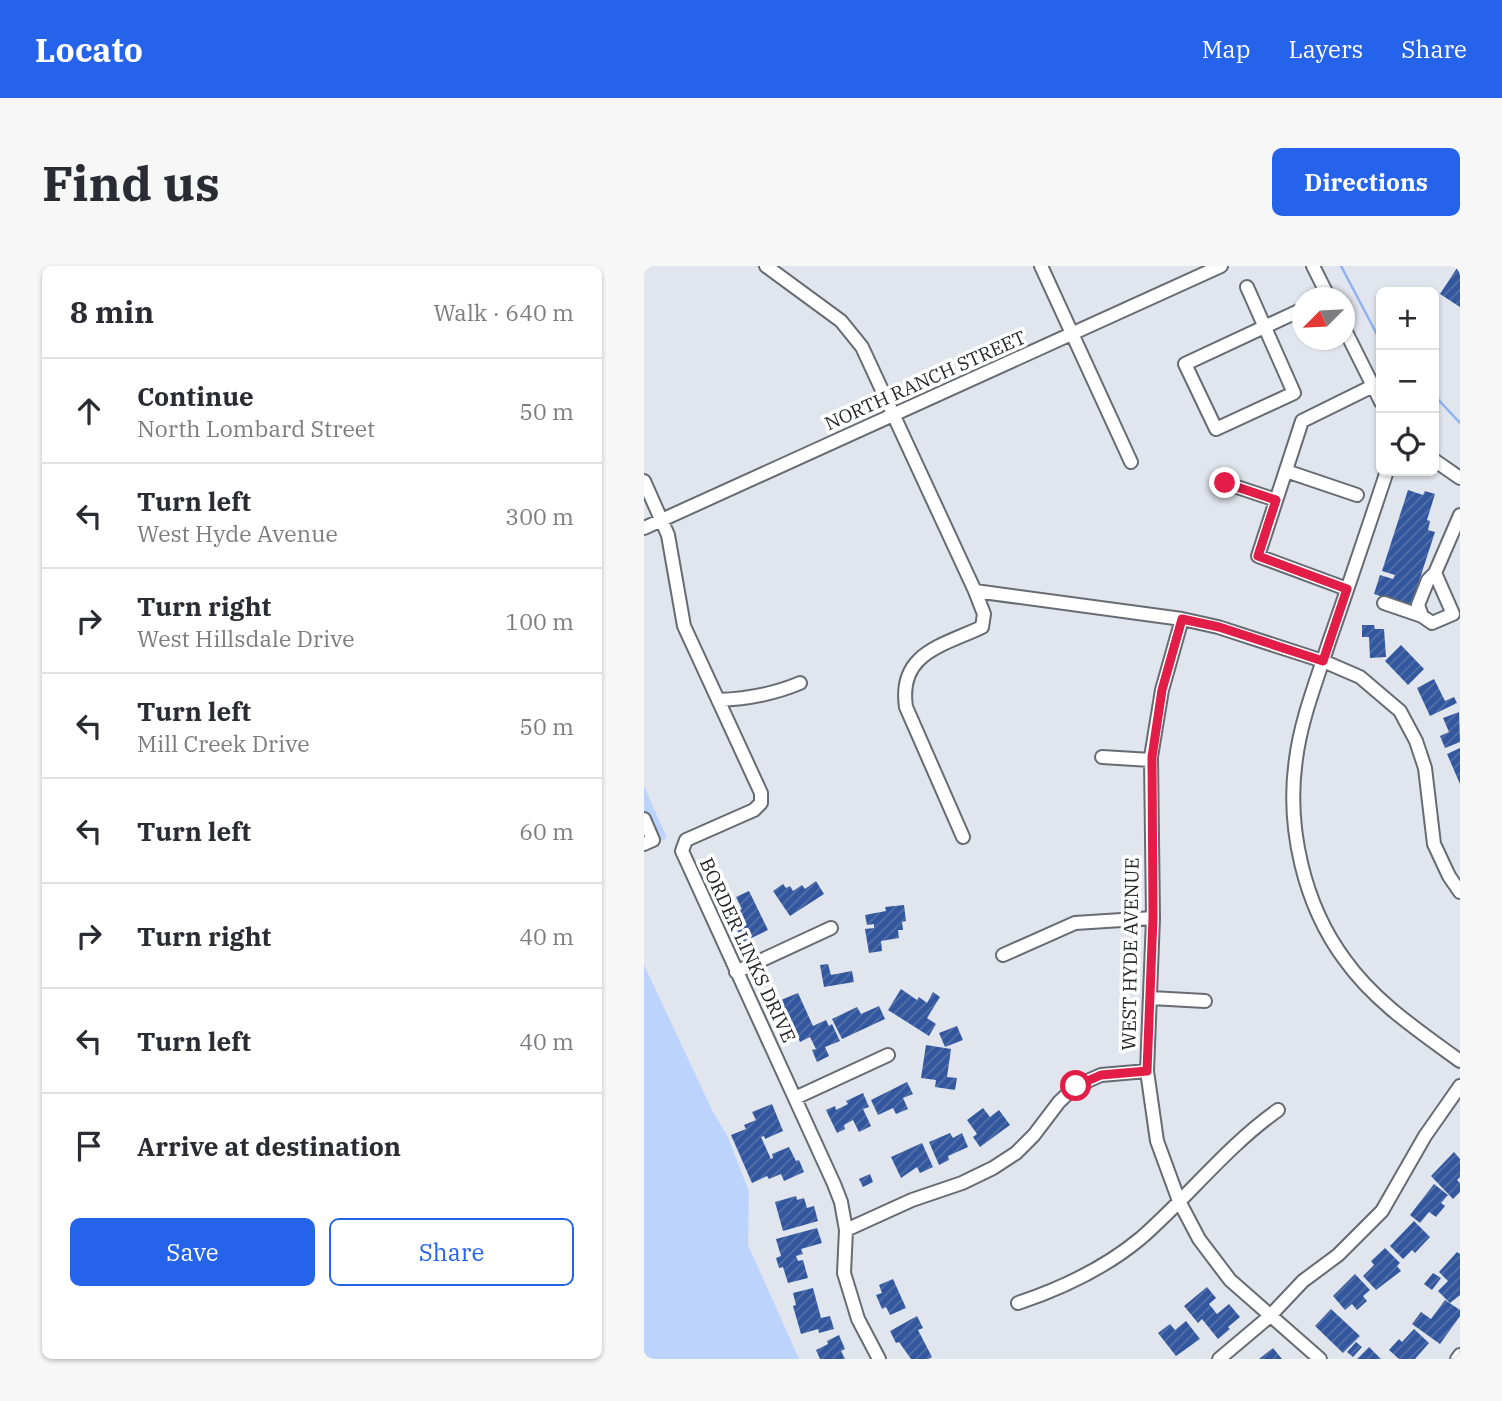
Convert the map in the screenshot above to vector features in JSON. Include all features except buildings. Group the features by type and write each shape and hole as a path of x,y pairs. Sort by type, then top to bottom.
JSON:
{"street":[{"path":"766,266 816,300 841,321 862,346 984,614 982,627 916,660 903,691 906,707 963,837"},
{"path":"1041,266 1131,462"},
{"name":"NORTH RANCH STREET","path":"644,528 1221,266"},
{"path":"1313,266 1323,287"},
{"path":"1247,287 1265,326 1294,393 1216,429 1185,364 1265,326 1292,314"},
{"path":"1355,350 1376,392"},
{"path":"1347,589 1258,556 1302,421 1373,386"},
{"path":"1439,463 1460,478"},
{"path":"1286,471 1357,495"},
{"path":"1385,476 1308,708 1296,759 1294,814 1302,867 1315,909 1344,960 1385,1005 1460,1061"},
{"name":"BORDER LINKS DRIVE","path":"644,481 668,536 684,626 761,793 761,803 754,810 686,840 682,851 841,1202 846,1230 844,1273 858,1319 879,1359"},
{"path":"1225,483 1276,500"},
{"path":"1422,616 1418,605 1460,514"},
{"path":"1384,603 1422,616 1432,623 1453,614 1435,573"},
{"path":"975,591 1182,619 1219,627 1323,661 1360,677 1400,711 1416,741 1425,768 1434,844 1460,892"},
{"name":"WEST HYDE AVENUE","path":"1182,619 1162,690 1152,760 1152,998 1147,1071 1157,1141 1179,1201 1199,1239 1230,1279 1320,1359"},
{"path":"718,700 758,696 800,683"},
{"path":"1102,757 1152,760"},
{"path":"644,819 653,840 644,844"},
{"path":"1003,955 1075,923 1153,918"},
{"path":"736,972 831,928"},
{"path":"1152,998 1205,1001"},
{"path":"794,1098 888,1055"},
{"path":"846,1230 993,1168 1016,1153 1076,1086 1101,1075 1147,1071"},
{"path":"1219,1359 1270,1316 1303,1281 1338,1255 1382,1211 1425,1136 1460,1086"},
{"path":"1018,1303 1055,1290 1097,1269 1139,1239 1252,1129 1278,1110"}],"shaded area":[{"path":"644,786 667,838 644,849"},
{"path":"644,965 713,1112 728,1137 749,1192 748,1245 799,1359 644,1359"}],"waterway":[{"path":"1341,266 1376,332"},
{"path":"1439,400 1460,423"}],"route":[{"path":"1076,1086 1101,1075 1147,1071 1152,998 1152,757 1162,690 1182,619 1219,627 1323,661 1347,589 1258,556 1276,500 1225,483"}]}
